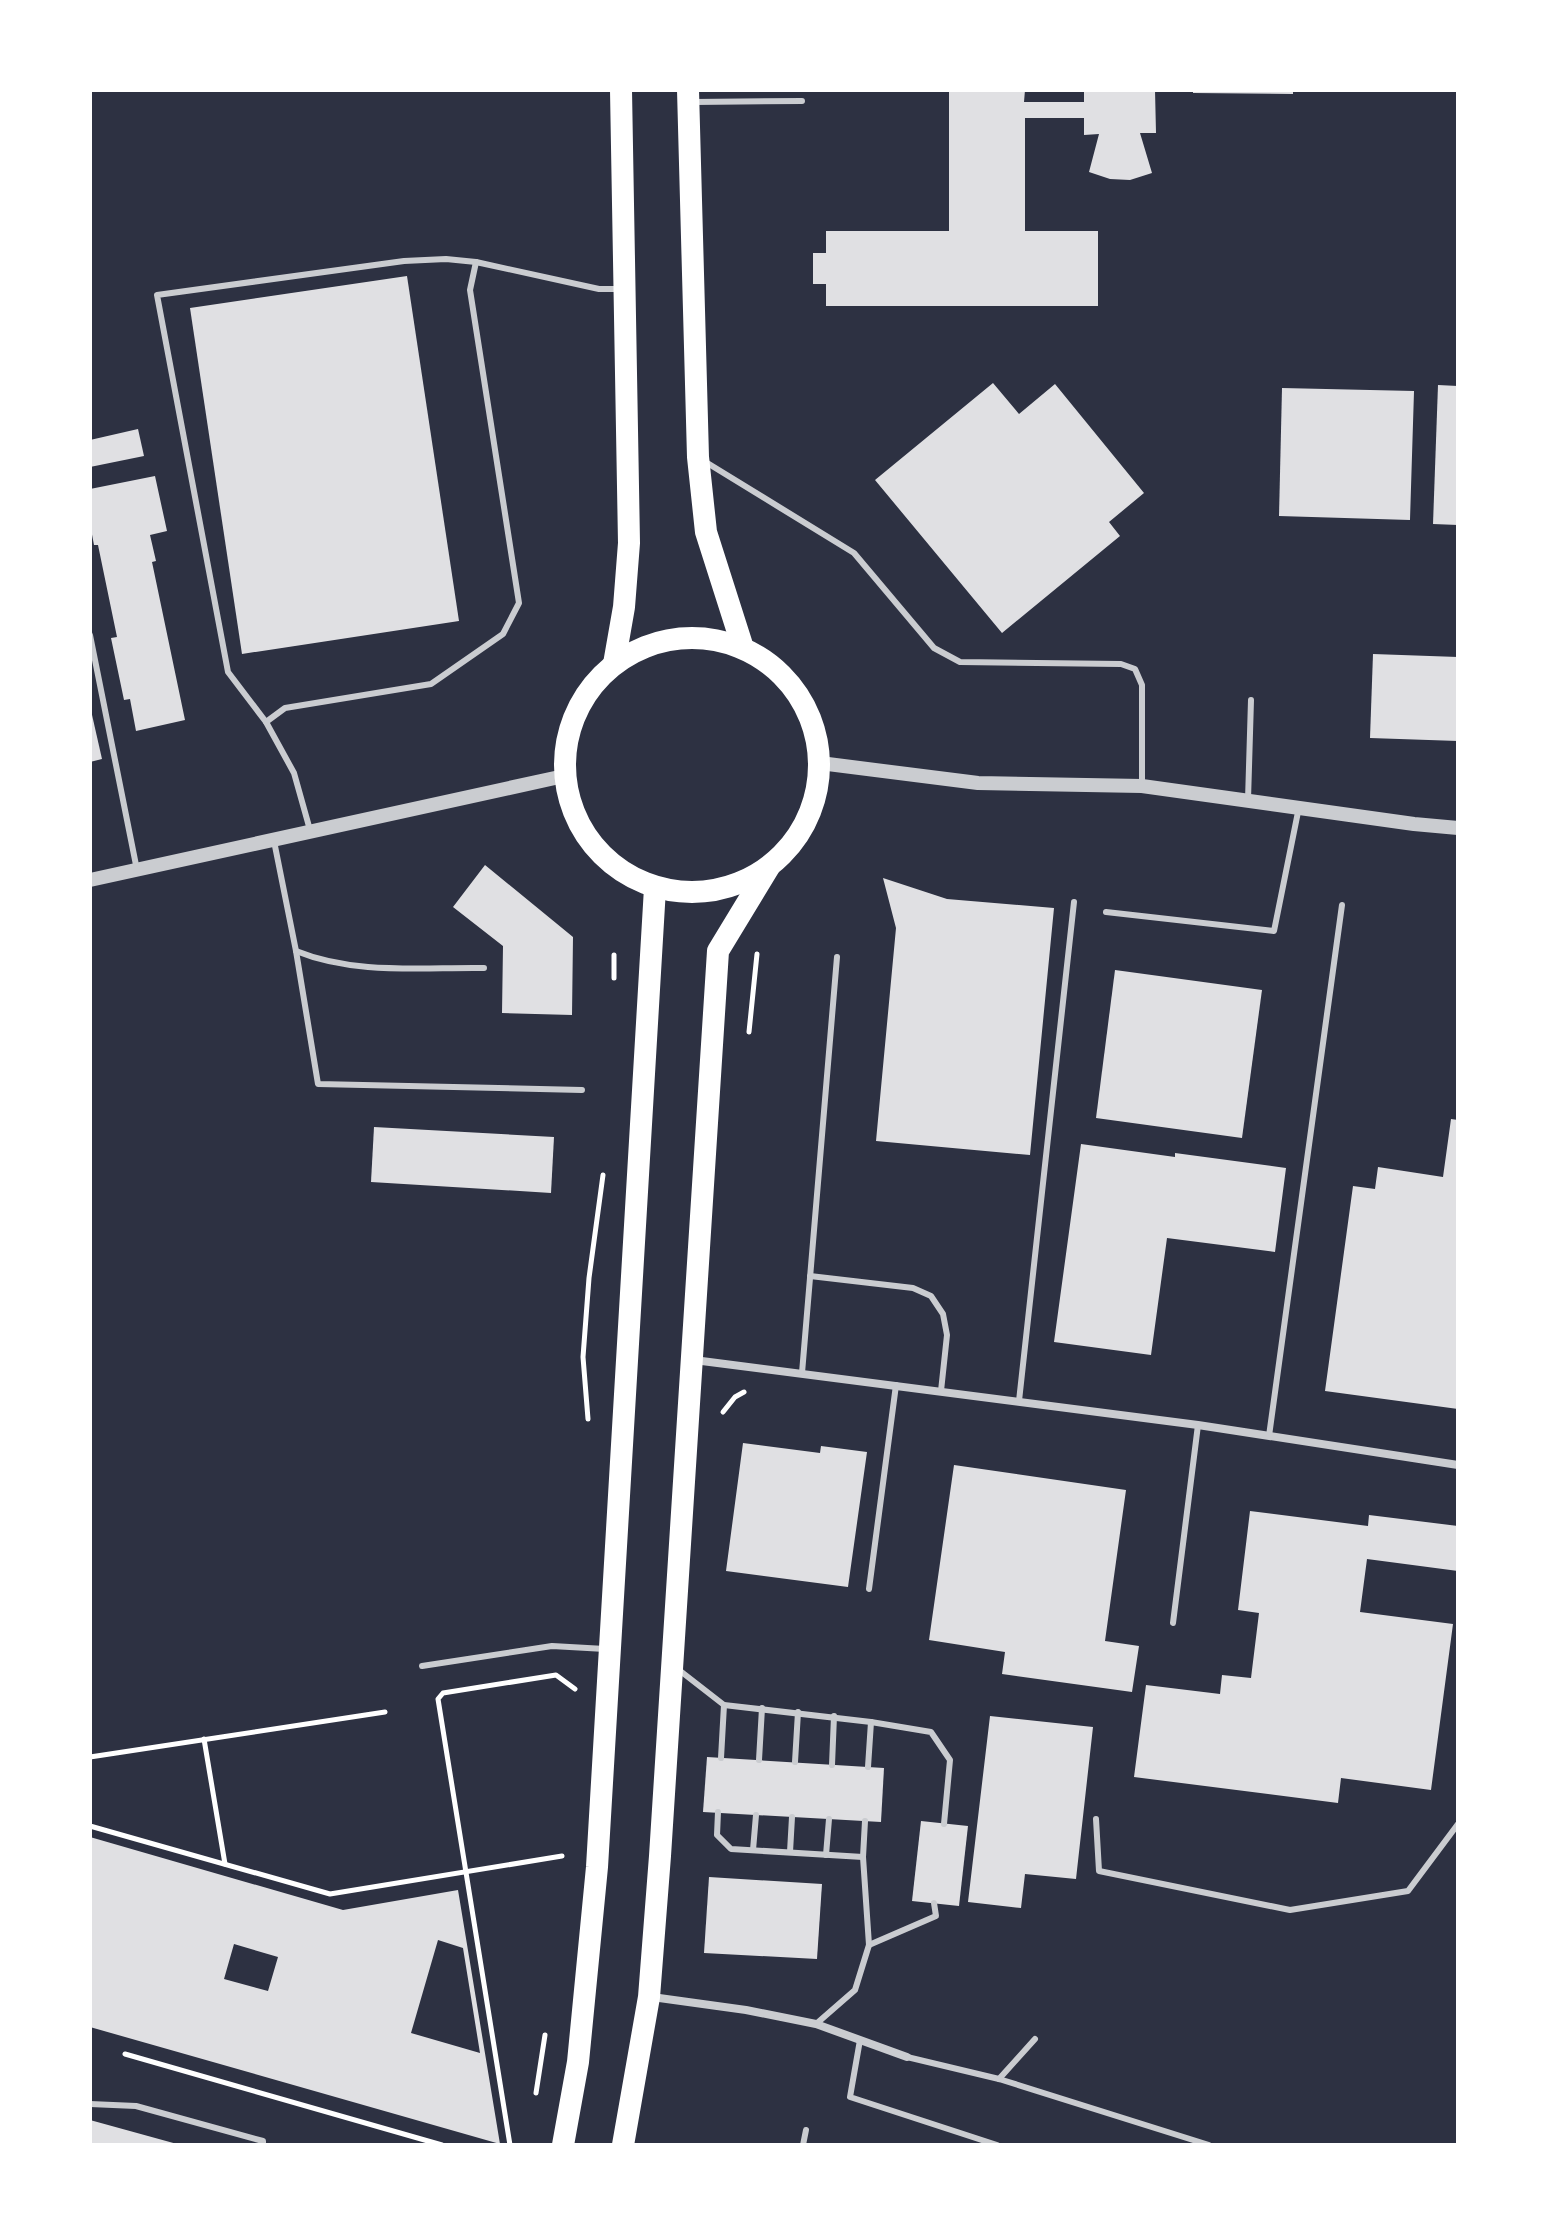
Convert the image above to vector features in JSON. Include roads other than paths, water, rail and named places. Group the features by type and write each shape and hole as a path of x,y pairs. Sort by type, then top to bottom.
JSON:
{"highway":[{"path":"614,664 624,607 629,543 621,90"},
{"path":"688,96 698,457 706,532 743,648"},
{"path":"623,2145 649,1997 718,951 769,867 797,839 814,803 820,763 814,727 798,694 774,668 743,648 711,639 676,638 643,647 614,664 585,695 568,734 564,776 573,813 592,846 620,871 655,888 694,893 734,886 769,867"},
{"path":"563,2145 578,2062 594,1897 655,888"}],"street":[{"path":"820,763 978,783 1142,786 1458,828"},
{"path":"90,880 564,776"},
{"path":"692,1359 1198,1425 1458,1465"},
{"path":"649,1997 746,2010 816,2024 907,2057"}],"lane":[{"path":"688,96 802,101"},
{"path":"311,833 294,773 266,722 228,672 157,295 404,261 446,259 476,262 599,289 624,289"},
{"path":"266,722 285,708 431,684 503,634 519,603 470,290 476,262"},
{"path":"698,457 854,553 934,648 960,662 1121,664 1135,669 1142,685 1142,786"},
{"path":"90,635 137,870"},
{"path":"1248,800 1251,700"},
{"path":"1106,912 1274,931 1299,807"},
{"path":"274,841 318,1084 582,1090"},
{"path":"1019,1401 1074,902"},
{"path":"1269,1437 1342,905"},
{"path":"296,951 346,966 484,968"},
{"path":"802,1373 837,957"},
{"path":"810,1276 913,1288 931,1296 943,1314 947,1335 941,1391"},
{"path":"869,1589 896,1385"},
{"path":"1173,1623 1198,1425"},
{"path":"422,1666 552,1646 610,1650"},
{"path":"673,1666 724,1705 834,1716 931,1732 950,1760 944,1824"},
{"path":"721,1758 724,1705"},
{"path":"759,1760 762,1708"},
{"path":"795,1762 798,1712"},
{"path":"832,1765 834,1716"},
{"path":"868,1767 871,1722"},
{"path":"718,1812 717,1835 731,1849 863,1857"},
{"path":"753,1850 756,1815"},
{"path":"790,1852 792,1817"},
{"path":"826,1855 829,1819"},
{"path":"1096,1819 1099,1871 1290,1910 1408,1891 1458,1824"},
{"path":"816,2024 855,1990 869,1945 863,1857 865,1821"},
{"path":"869,1945 936,1916 934,1903"},
{"path":"999,2079 1035,2039"},
{"path":"860,2040 850,2097 997,2145"},
{"path":"907,2057 999,2079 1209,2145"},
{"path":"90,2104 136,2106 263,2141 263,2145"},
{"path":"803,2145 806,2130"}]}
